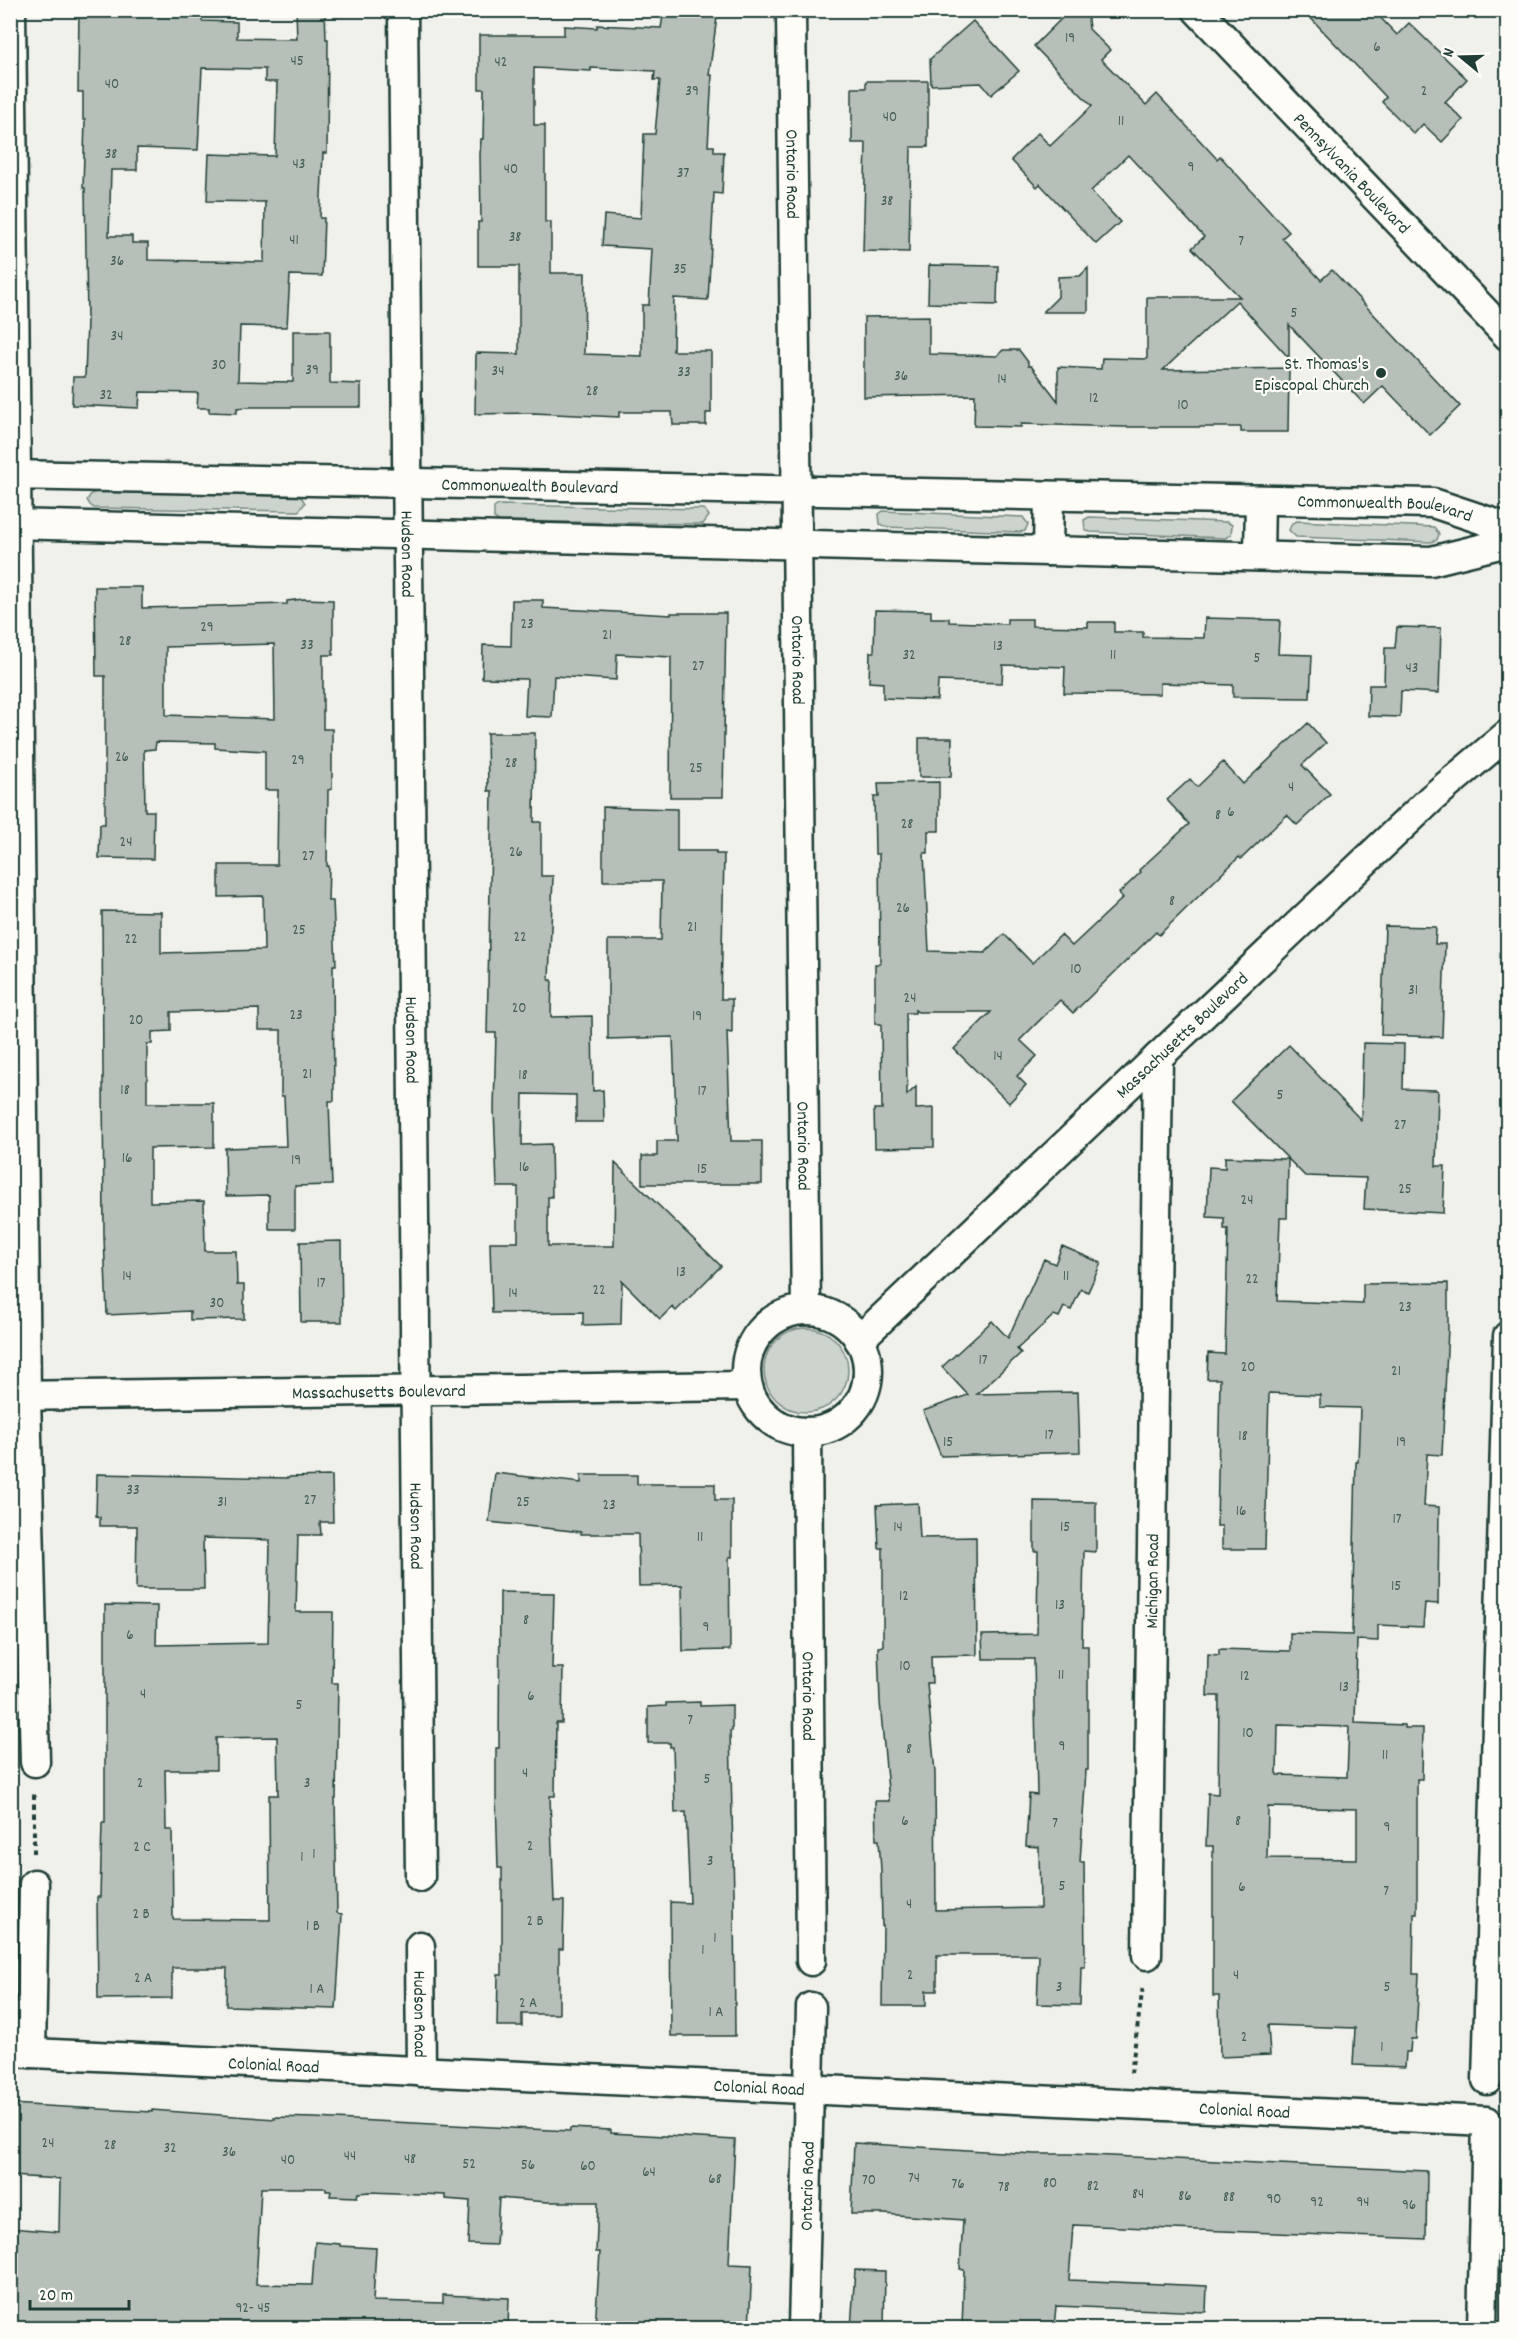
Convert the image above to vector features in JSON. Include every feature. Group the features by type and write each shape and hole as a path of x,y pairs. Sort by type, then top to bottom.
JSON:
{"street":[{"path":"11,10 18,1396 34,1762"},
{"name":"Hudson Road","path":"403,10 420,1877"},
{"name":"Ontario Road","path":"791,10 806,1310"},
{"name":"Pennsylvania Boulevard","path":"1197,10 1508,336"},
{"name":"Commonwealth Boulevard","path":"13,475 1433,503 1508,528"},
{"path":"1048,551 1049,496"},
{"path":"1259,556 1260,500"},
{"name":"Commonwealth Boulevard","path":"14,524 1431,561 1508,542"},
{"name":"Massachusetts Boulevard","path":"859,1340 1432,798 1508,734"},
{"name":"Michigan Road","path":"1147,1955 1158,1057"},
{"path":"806,1310 821,1312 836,1318 859,1340 866,1360 867,1382 859,1401 846,1418 828,1428 807,1432 787,1429 769,1420 755,1404 747,1386 748,1359 758,1334 772,1322 788,1313 806,1310"},
{"path":"1487,2080 1508,1336"},
{"name":"Massachusetts Boulevard","path":"18,1396 747,1386"},
{"name":"Ontario Road","path":"807,1432 811,1960"},
{"path":"21,2053 34,1884"},
{"name":"Hudson Road","path":"420,1946 421,2072"},
{"name":"Ontario Road","path":"803,2328 811,2007"},
{"name":"Colonial Road","path":"21,2053 1487,2121 1482,2328"}],"path":[{"path":"34,1762 34,1884"},
{"path":"1127,2104 1147,1955"}],"shaded area":[{"path":"96,492 298,496 305,503 299,511 94,508 87,500 91,494"},
{"path":"498,505 702,509 709,516 703,524 499,521 494,518 494,508"},
{"path":"883,511 1023,517 1028,524 1025,531 1020,532 885,527 880,524 879,514"},
{"path":"1089,517 1227,522 1232,525 1231,535 1225,538 1090,532 1085,530 1084,520"},
{"path":"1297,521 1434,527 1439,534 1437,540 1431,542 1296,537 1289,530 1292,523"},
{"path":"806,1328 822,1331 836,1340 845,1354 848,1370 845,1386 836,1400 822,1409 806,1412 790,1409 776,1400 767,1386 764,1370 767,1354 776,1340 790,1331"}],"building":[{"path":"79,10 136,10 136,13 202,15 202,21 237,22 237,38 297,39 296,10 325,10 326,39 328,39 327,153 323,153 320,218 324,218 322,276 290,275 287,327 240,326 238,381 293,382 293,331 330,331 330,383 361,384 361,407 250,407 237,408 237,413 209,412 209,408 197,408 198,393 140,392 139,408 72,405 73,377 85,377 87,320 85,188 83,188 85,120 83,120 83,92 78,92","holes":["202,68 265,69 265,82 277,82 275,156 209,154 207,201 265,202 264,262 148,260 148,243 132,243 132,236 109,236 111,170 137,170 137,148 198,150"]},
{"path":"664,10 718,10 709,75 712,75 708,146 714,146 714,152 724,152 722,194 714,193 708,300 674,298 673,351 711,351 711,413 706,413 706,425 673,425 672,412 619,412 619,417 533,413 475,414 476,353 519,354 519,266 478,266 484,89 479,89 479,35 564,35 564,26 661,28","holes":["534,68 591,71 591,68 655,71 654,80 660,80 655,134 644,134 641,218 604,215 602,246 652,249 649,305 642,305 642,356 584,354 585,273 551,273 551,222 545,222 545,125 534,125"]},
{"path":"1070,10 1087,10 1089,29 1110,50 1101,59 1146,105 1157,94 1217,159 1220,156 1289,232 1282,238 1321,280 1332,270 1460,406 1430,435 1383,386 1364,404 1289,325 1289,358 1237,301 1163,370 1289,368 1288,432 1241,432 1241,427 1021,424 1021,427 974,426 975,395 864,397 864,317 929,316 929,354 997,356 1003,350 1019,350 1028,362 1028,366 1031,366 1058,401 1058,367 1101,369 1102,358 1147,359 1147,297 1240,297 1192,248 1204,237 1128,155 1091,191 1120,222 1096,244 1040,184 1037,187 1011,160 1038,133 1050,146 1092,106 1034,46"},
{"path":"1303,10 1373,10 1397,35 1409,23 1467,79 1445,102 1463,120 1442,142 1423,124 1414,134 1382,102 1386,97"},
{"path":"973,21 1019,71 991,95 981,83 931,85 930,59"},
{"path":"866,81 928,81 928,147 911,147 909,252 863,251 866,143 852,143 852,88 866,88"},
{"path":"929,265 998,266 997,305 928,303"},
{"path":"1088,268 1088,312 1043,312 1058,297 1058,277 1080,276"},
{"path":"95,587 142,587 142,608 287,604 287,601 303,599 333,600 333,655 323,655 323,729 332,729 332,789 328,790 327,866 329,866 328,901 333,901 336,965 333,965 334,1101 329,1101 332,1185 295,1186 295,1229 269,1229 269,1195 226,1196 225,1148 286,1146 284,1096 281,1096 281,1030 259,1030 259,1009 171,1012 171,1031 152,1032 152,1044 147,1044 147,1103 214,1103 214,1147 150,1148 150,1202 204,1201 205,1251 236,1251 237,1285 244,1285 244,1319 190,1320 190,1311 107,1315 104,1237 102,911 161,912 161,953 264,950 263,896 219,897 219,865 277,865 278,790 265,790 265,751 215,748 215,743 156,742 155,749 144,750 145,811 154,811 153,859 99,858 100,824 105,824 105,676 96,676","holes":["274,644 275,719 166,715 166,647"]},
{"path":"512,600 543,600 543,608 671,615 671,613 726,613 723,797 670,797 671,657 617,654 616,680 554,676 552,717 525,716 527,679 482,678 483,645 511,646"},
{"path":"875,610 931,611 931,618 949,618 949,622 1007,624 1007,619 1032,619 1032,626 1088,627 1088,622 1114,622 1114,632 1143,632 1143,637 1204,638 1205,618 1280,620 1278,654 1312,655 1310,698 1233,697 1233,685 1160,683 1160,694 1064,693 1065,667 1003,665 1002,683 938,681 937,700 883,698 883,683 869,682 870,652 874,652"},
{"path":"1397,627 1441,628 1439,693 1401,691 1400,717 1368,716 1369,685 1384,685 1385,648 1395,648"},
{"path":"1308,723 1326,743 1302,765 1330,794 1297,825 1287,815 1241,859 1239,857 1159,935 1156,932 1073,1013 1060,1000 1020,1040 1037,1056 1017,1076 1026,1085 1009,1103 954,1049 991,1012 918,1012 915,1010 915,1013 906,1013 907,1095 916,1087 916,1109 934,1108 934,1147 875,1148 874,1109 882,1109 881,1024 875,1024 875,964 880,964 879,854 875,854 874,797 879,797 878,783 939,782 939,831 928,831 928,853 924,853 929,951 985,953 1004,934 1032,963 1061,935 1072,946 1123,898 1119,893 1141,872 1139,870 1189,824 1167,800 1190,779 1197,787 1223,762 1243,784"},
{"path":"487,733 535,733 534,822 541,822 541,876 553,876 549,980 552,980 551,1017 592,1016 593,1091 603,1090 604,1122 576,1122 576,1095 523,1094 522,1145 551,1144 552,1197 548,1197 548,1246 614,1246 615,1163 721,1266 676,1311 672,1307 660,1319 622,1281 621,1324 583,1325 583,1312 492,1313 490,1242 518,1242 518,1187 497,1187 494,1109 496,1033 487,1033 492,791 488,791"},
{"path":"919,738 952,738 951,777 919,777"},
{"path":"603,807 677,809 677,851 716,851 716,854 724,854 721,999 732,999 732,1033 727,1032 731,1141 762,1141 762,1184 642,1184 642,1156 657,1156 657,1141 677,1141 673,1037 608,1039 608,940 661,940 662,881 603,881"},
{"path":"1385,926 1436,927 1435,944 1445,944 1442,1037 1381,1035"},
{"path":"1363,1043 1404,1044 1403,1089 1437,1090 1438,1092 1436,1166 1445,1166 1443,1213 1364,1209 1366,1178 1305,1176 1231,1101 1289,1045 1361,1120"},
{"path":"1225,1157 1288,1159 1287,1218 1280,1218 1277,1301 1363,1304 1363,1284 1448,1283 1442,1455 1427,1454 1424,1506 1439,1507 1438,1604 1425,1603 1423,1627 1378,1625 1378,1641 1357,1640 1355,1723 1423,1728 1422,1779 1417,1779 1417,1914 1414,1914 1413,1974 1419,1974 1416,2039 1411,2039 1410,2052 1406,2052 1405,2067 1353,2065 1355,2028 1268,2025 1270,2055 1220,2057 1219,1996 1213,1996 1213,1846 1206,1846 1208,1793 1218,1794 1219,1696 1207,1696 1208,1654 1219,1655 1219,1649 1290,1651 1290,1633 1352,1635 1356,1462 1358,1462 1360,1408 1320,1407 1320,1395 1269,1393 1265,1549 1222,1549 1222,1526 1217,1526 1220,1379 1207,1379 1208,1353 1225,1354 1228,1229 1224,1229 1224,1218 1207,1217 1209,1167 1225,1168","holes":["1278,1725 1349,1727 1347,1777 1277,1775","1268,1807 1357,1809 1357,1859 1267,1858"]},
{"path":"341,1241 342,1322 301,1322 300,1242"},
{"path":"1062,1246 1101,1263 1088,1292 1081,1289 1071,1310 1064,1307 1059,1317 1054,1315 1017,1349 1021,1353 977,1394 1078,1392 1080,1452 941,1456 923,1411 968,1395 942,1367 992,1321 1008,1338 1044,1259 1055,1264"},
{"path":"495,1473 581,1483 581,1475 637,1475 637,1484 715,1484 715,1500 732,1500 732,1557 729,1557 730,1650 683,1651 682,1585 639,1586 638,1534 581,1534 581,1532 489,1522"},
{"path":"97,1474 287,1478 332,1476 333,1522 320,1522 321,1535 298,1535 296,1612 333,1612 332,1683 338,1683 335,1799 337,1913 342,1914 336,2009 226,2006 227,1968 172,1968 172,1998 98,1999 97,1897 100,1897 102,1823 105,1823 105,1605 157,1606 156,1645 268,1643 270,1540 203,1538 204,1589 136,1589 137,1526 100,1526 100,1517 96,1516","holes":["277,1737 278,1795 269,1795 270,1920 173,1919 172,1830 166,1830 165,1770 216,1770 216,1738"]},
{"path":"1034,1501 1096,1502 1096,1552 1084,1551 1082,1646 1088,1646 1088,1770 1086,1770 1080,1862 1084,1862 1085,1967 1081,1967 1080,2005 1037,2004 1039,1955 937,1955 937,1991 926,1991 926,2006 882,2006 883,1926 875,1801 889,1801 880,1702 878,1647 883,1646 883,1548 879,1548 877,1505 918,1503 920,1538 976,1537 977,1655 931,1656 932,1683 927,1683 935,1773 936,1910 1040,1908 1039,1847 1026,1846 1029,1794 1037,1795 1034,1659 983,1659 982,1635 1037,1634 1038,1551 1034,1551"},
{"path":"500,1592 554,1593 552,1668 563,1668 562,1723 556,1723 555,1796 550,1796 554,1901 564,1901 563,1949 559,1949 559,2014 522,2014 522,2026 497,2026 498,1975 502,1975 502,1868 498,1868 496,1796 496,1748 499,1748"},
{"path":"700,1702 700,1706 732,1705 732,1731 730,1731 735,2036 671,2036 670,1902 690,1903 686,1812 675,1813 673,1747 670,1747 670,1743 648,1743 648,1707 666,1706 666,1703"},
{"path":"10,2104 152,2112 152,2110 275,2119 274,2117 315,2118 570,2131 570,2128 611,2130 611,2133 735,2140 729,2264 752,2265 749,2328 595,2328 600,2252 596,2252 598,2202 547,2202 499,2198 496,2245 468,2244 470,2201 445,2199 445,2195 370,2192 358,2193 357,2197 330,2196 331,2191 326,2191 326,2188 261,2188 256,2284 312,2285 315,2242 376,2248 373,2301 443,2303 443,2295 509,2298 508,2328 10,2328 10,2228 59,2232 60,2179 10,2176"},
{"path":"854,2143 1035,2154 1427,2171 1426,2239 1073,2225 1069,2280 1207,2286 1206,2312 1056,2306 1054,2328 962,2328 964,2270 960,2269 963,2220 851,2214"},
{"path":"855,2270 885,2271 884,2328 851,2328"}],"place":[{"name":"St. Thomas's Episcopal Church","path":"1381,373"}]}
